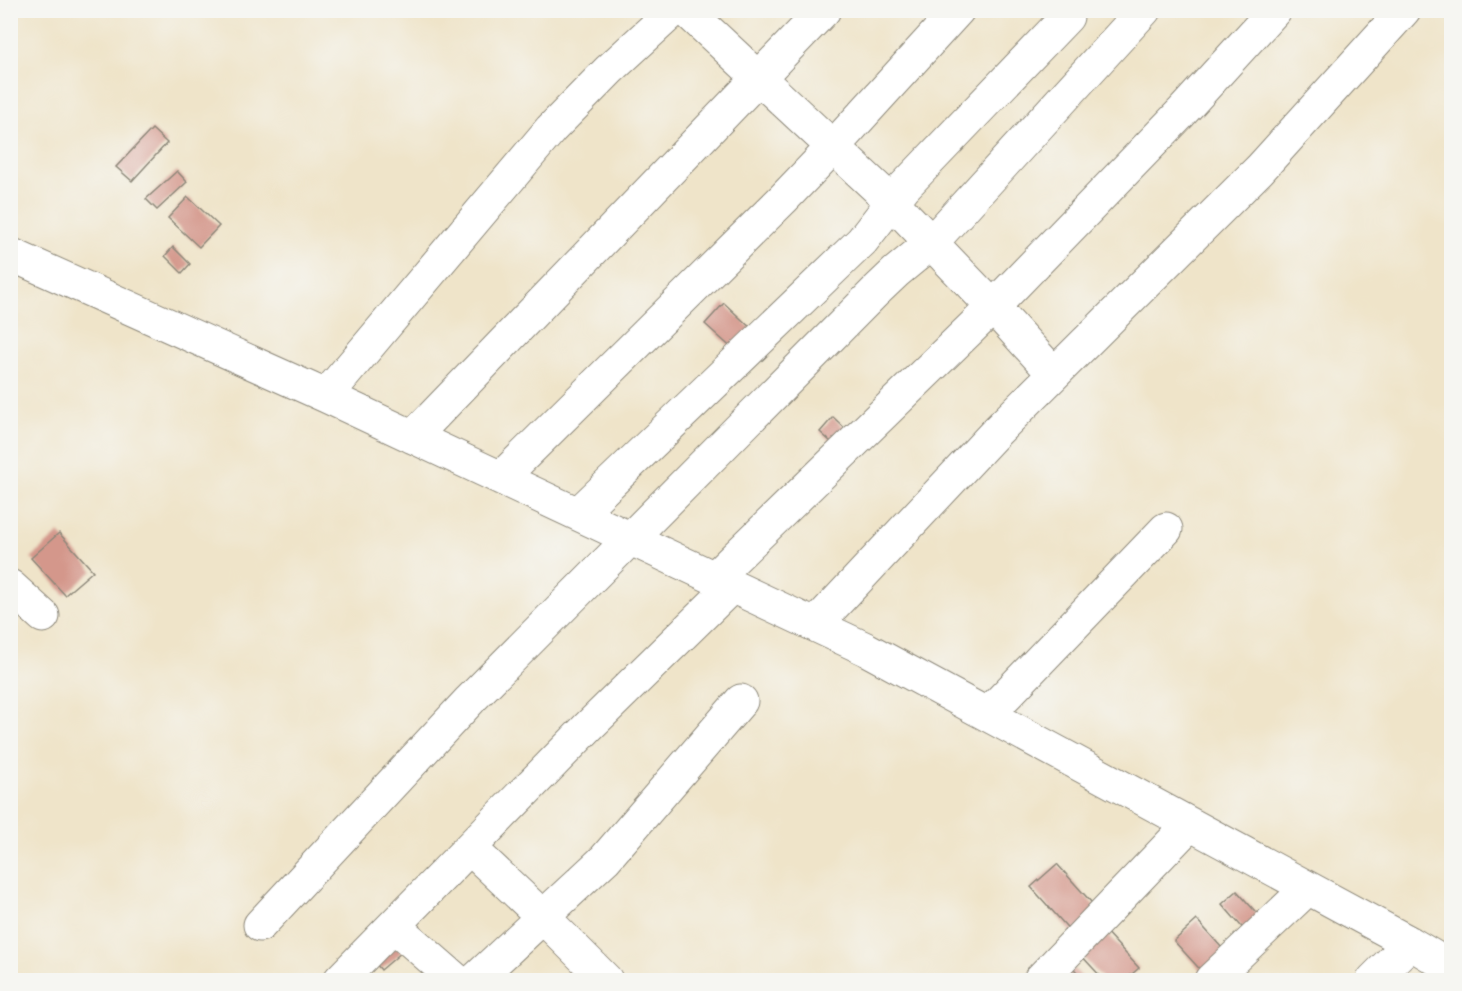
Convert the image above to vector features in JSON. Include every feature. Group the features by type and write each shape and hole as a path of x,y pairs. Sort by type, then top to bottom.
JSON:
{"street":[{"path":"326,396 551,129 609,70 674,10"},
{"path":"686,10 892,202 1054,374"},
{"path":"413,437 824,10"},
{"path":"501,478 833,147 958,10"},
{"path":"260,925 470,700 876,291 931,243 1144,10"},
{"path":"340,981 588,727 723,582 1181,113 1275,10"},
{"path":"815,625 998,430 1260,169 1404,10"},
{"path":"578,514 862,241 928,161 1067,17"},
{"path":"10,254 326,396 866,649 1410,943 1452,968"},
{"path":"987,714 1166,529"},
{"path":"10,586 43,616"},
{"path":"475,981 605,859 741,701"},
{"path":"1040,981 1190,824"},
{"path":"470,848 606,981"},
{"path":"1211,981 1308,888"},
{"path":"394,926 456,981"},
{"path":"1373,981 1410,943"}],"building":[{"path":"152,129 167,143 132,181 116,167"},
{"path":"177,171 187,182 157,210 146,199"},
{"path":"188,197 219,226 199,247 168,218"},
{"path":"173,247 190,264 182,273 165,256"},
{"path":"724,303 755,332 736,352 705,324"},
{"path":"833,417 854,437 841,451 820,432"},
{"path":"59,533 93,571 65,595 31,558"},
{"path":"1057,864 1100,912 1074,935 1031,887"},
{"path":"1237,891 1262,919 1247,933 1222,904"},
{"path":"1197,920 1230,957 1207,977 1174,941"},
{"path":"1104,930 1139,968 1125,980 1104,980 1079,953"},
{"path":"393,941 402,952 381,970 372,959"},
{"path":"1071,966 1085,980 1054,980"}]}
